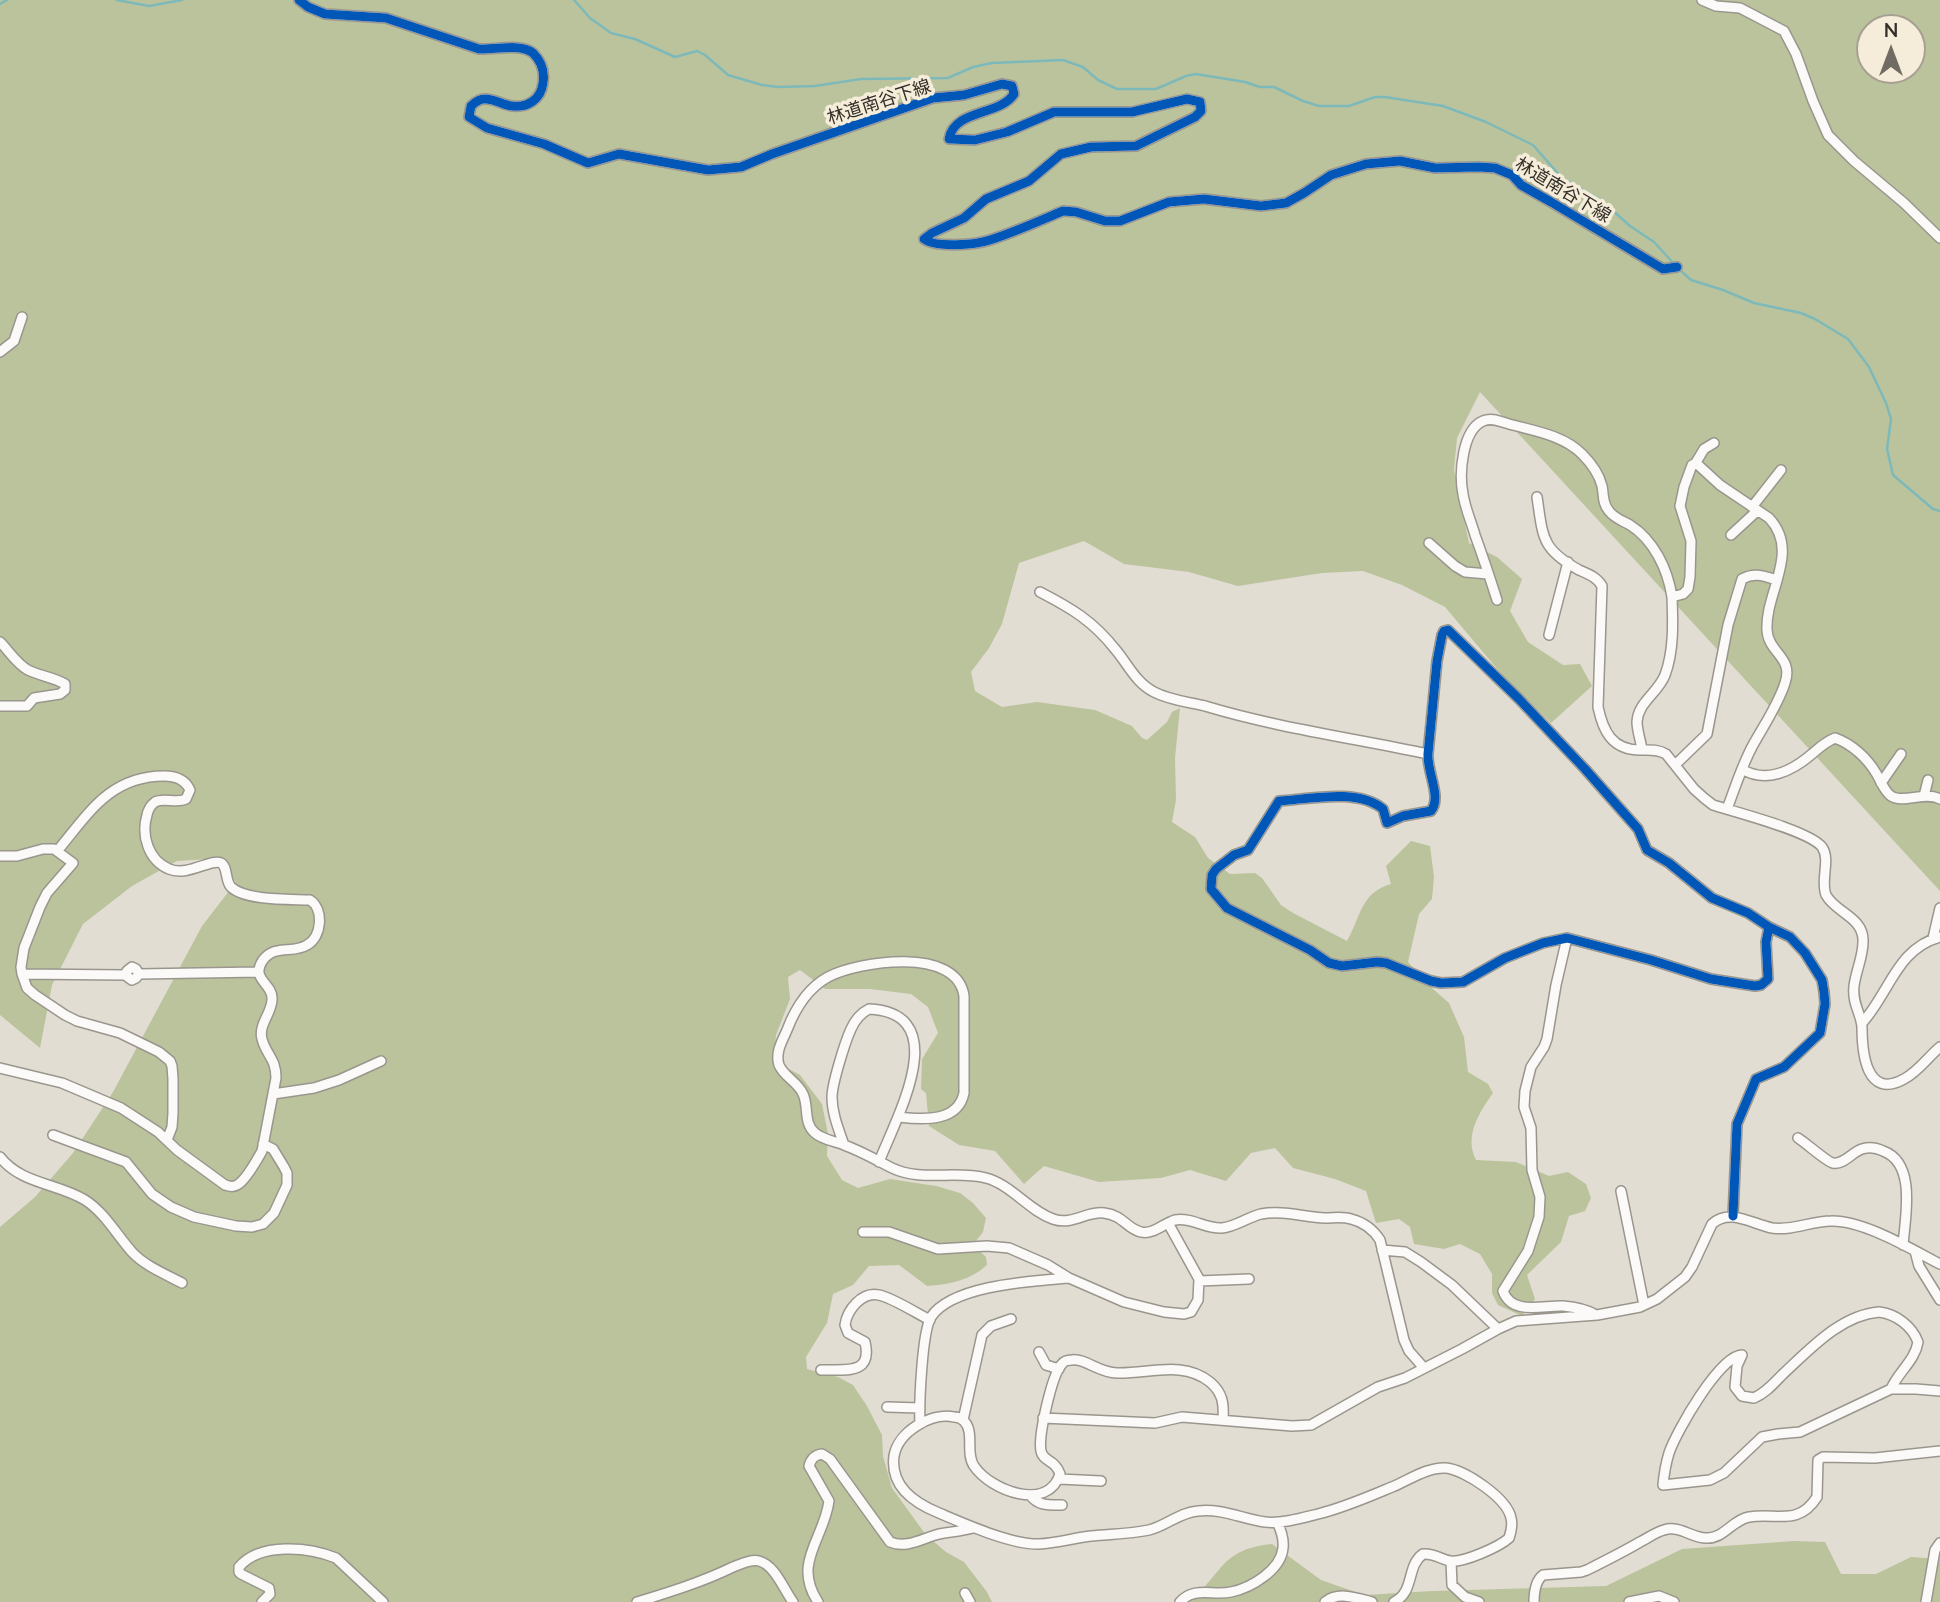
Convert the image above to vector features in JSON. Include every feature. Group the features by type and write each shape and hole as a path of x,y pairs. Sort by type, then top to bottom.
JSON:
{"street":[{"name":"林道南谷下線","path":"299,0 325,14 386,18 480,49 517,47 529,50 544,72 540,95 530,103 513,106 481,100 471,106 469,117 487,128 544,144 588,163 619,154 708,170 741,167 933,99 1002,84 1012,86 1014,94 1009,102 958,122 950,131 949,139 975,140 1007,132 1054,112 1132,112 1187,99 1200,102 1201,111 1195,117 1136,146 1091,147 1060,154 1030,181 986,199 964,218 932,233 924,239 930,244 987,241 1063,211 1105,221 1120,221 1169,202 1204,198 1261,206 1286,203 1331,175 1366,164 1400,161 1435,168 1495,168 1512,175 1521,185 1663,269 1678,267"},
{"path":"1702,0 1716,6 1740,8 1784,31 1790,39 1812,101 1828,135 1940,238"},
{"path":"0,352 14,341 22,317"},
{"path":"1497,600 1465,503 1462,478 1469,436 1476,426 1485,420 1494,419 1562,440 1581,453 1599,477 1606,508 1613,516 1646,538 1656,552 1672,597 1672,625 1667,666 1661,684 1644,703 1637,719 1642,750"},
{"path":"1672,597 1683,594 1688,589 1691,541 1680,506 1689,470 1704,449 1714,443"},
{"path":"1695,464 1720,485 1769,518 1779,533 1782,547 1783,559 1767,631 1769,639 1786,663 1787,677 1742,769 1727,809"},
{"path":"1731,535 1782,470"},
{"path":"1537,497 1547,545 1555,554 1592,576 1602,586 1598,707 1601,725 1611,739 1630,750 1661,750 1703,799 1713,805 1799,833 1822,846 1825,853 1826,894 1858,924 1863,933 1863,951 1854,986 1855,1007 1862,1023 1862,1047 1868,1071 1879,1082 1887,1084 1905,1079 1940,1047"},
{"path":"1429,542 1465,572 1488,574"},
{"path":"1549,635 1568,562"},
{"path":"1675,765 1707,734 1728,625 1742,579 1757,574 1777,580"},
{"path":"1040,592 1070,607 1087,620 1115,648 1139,682 1156,693 1274,725 1428,754"},
{"path":"1733,1216 1737,1124 1756,1079 1787,1065 1821,1033 1824,992 1817,972 1805,953 1790,937 1748,913 1712,898 1669,863 1647,850 1638,829 1555,735 1448,630 1442,635 1438,655 1427,765 1436,796 1435,807 1431,811 1403,816 1387,823 1383,808 1369,800 1333,796 1279,801 1248,850 1234,855 1212,875 1212,893 1227,908 1310,950 1329,963 1342,966 1387,963 1441,983 1462,982 1505,958 1544,943 1567,938 1711,979 1762,985 1768,979 1766,942 1769,927"},
{"path":"0,642 24,667 57,679 65,684 65,690 60,694 34,698 27,706 0,706"},
{"path":"1742,769 1751,775 1775,775 1799,764 1820,745 1835,738 1854,748 1872,766 1889,795 1896,799 1924,796 1940,799"},
{"path":"1881,783 1901,754"},
{"path":"0,1068 55,1081 101,1098 159,1132 206,1173 231,1187 238,1185 257,1161 263,1144 276,1067 261,1036 272,997 259,972 263,960 270,953 307,946 310,943 318,928 320,914 316,904 310,900 262,897 236,890 227,881 224,865 221,863 184,872 170,870 162,865 148,848 145,839 144,825 148,810 159,800 179,802 187,799 190,790 187,783 181,779 167,776 147,777 114,789 97,803 58,850"},
{"path":"1924,796 1928,780"},
{"path":"0,856 26,855 48,849 58,850 73,863 47,893 40,907 24,948 22,974 27,988 65,1015 120,1033 159,1052 170,1061 173,1113 167,1140"},
{"path":"1862,1023 1907,955 1937,937 1940,908"},
{"path":"1567,938 1547,1039 1531,1068 1525,1091 1524,1107 1531,1128 1532,1170 1540,1197 1539,1217 1528,1251 1503,1291 1507,1300 1521,1307 1562,1306 1588,1310 1597,1315"},
{"path":"899,1117 912,1119 950,1114 960,1105 964,1093 964,996 961,985 955,977 942,970 910,961 869,966 829,977 810,991 799,1004 780,1046 778,1060 784,1073 802,1093 807,1120 816,1135 907,1173 985,1178 1000,1183 1034,1209 1056,1221 1107,1213 1122,1218 1131,1227 1144,1233 1186,1219 1215,1228 1224,1228 1265,1214 1354,1219 1376,1234 1404,1339 1409,1351 1424,1368"},
{"path":"22,974 125,975 132,980 139,974 259,972"},
{"path":"844,1145 832,1107 832,1088 851,1028 859,1016 869,1009 886,1012 910,1026 915,1041 910,1084 879,1162"},
{"path":"273,1094 314,1088 340,1080 381,1061"},
{"path":"52,1135 126,1162 152,1194 171,1207 194,1217 252,1227 263,1224 274,1213 287,1185 284,1167 273,1149 263,1144"},
{"path":"1798,1138 1834,1163 1839,1163 1863,1149 1873,1148 1890,1154 1898,1162 1906,1180 1903,1245"},
{"path":"0,1157 23,1175 86,1200 139,1258 182,1283"},
{"path":"1621,1191 1644,1305"},
{"path":"1043,1418 1155,1423 1182,1417 1307,1427 1378,1387 1405,1378 1516,1321 1597,1315 1644,1305 1670,1291 1685,1278 1712,1224 1726,1216 1775,1228 1793,1228 1822,1221 1844,1221 1903,1245 1940,1264"},
{"path":"863,1232 888,1232 938,1249 987,1246 1009,1248 1124,1302 1184,1314 1195,1308 1200,1290 1199,1281 1195,1269 1168,1223"},
{"path":"1382,1250 1405,1252 1421,1262 1452,1284 1498,1328"},
{"path":"1915,1251 1919,1266 1940,1300"},
{"path":"920,1424 925,1335 930,1320 941,1307 969,1293 1012,1283 1069,1278"},
{"path":"1199,1281 1249,1279"},
{"path":"821,1370 858,1369 863,1365 867,1350 865,1342 848,1334 845,1325 850,1311 865,1297 879,1295 930,1320"},
{"path":"1891,1389 1914,1355 1917,1342 1916,1336 1908,1327 1887,1313 1862,1315 1840,1326 1812,1347 1760,1396 1754,1398 1742,1396 1735,1387 1737,1366 1742,1356 1738,1355 1728,1361 1711,1381 1679,1430 1669,1453 1664,1485 1710,1480 1724,1473 1762,1437 1800,1433 1891,1389 1940,1391"},
{"path":"1011,1319 991,1326 982,1335 963,1420 968,1432 971,1461 981,1475 989,1480 1017,1493 1030,1495 1049,1490 1056,1485 1060,1474 1056,1464 1041,1453 1043,1418 1059,1369 1062,1364 1073,1359 1105,1373 1183,1369 1204,1378 1217,1389 1224,1405 1223,1420"},
{"path":"1039,1352 1046,1365 1059,1369"},
{"path":"887,1408 920,1408"},
{"path":"963,1420 958,1417 937,1416 920,1424 902,1440 894,1456 897,1483 904,1492 921,1504 973,1528 1018,1541 1039,1544 1088,1536 1133,1533 1161,1527 1182,1515 1207,1510 1277,1522 1343,1507 1436,1469 1456,1470 1467,1475 1500,1500 1511,1518 1509,1538 1492,1549 1451,1561 1427,1553 1418,1557 1406,1591 1394,1602"},
{"path":"1534,1602 1537,1583 1543,1575 1587,1570 1662,1530 1677,1530 1703,1539 1726,1531 1740,1520 1749,1517 1792,1517 1802,1513 1817,1497 1817,1466 1818,1460 1823,1457 1875,1458 1940,1451"},
{"path":"818,1602 809,1585 808,1561 829,1501 809,1466 817,1454 830,1459 890,1542 905,1545 933,1535 973,1528"},
{"path":"1059,1479 1101,1481"},
{"path":"1030,1495 1035,1502 1062,1505"},
{"path":"1180,1602 1193,1592 1227,1593 1242,1589 1268,1573 1283,1549 1277,1522"},
{"path":"1926,1602 1935,1550 1940,1543"},
{"path":"262,1602 270,1594 269,1588 241,1574 239,1567 249,1558 278,1549 327,1554 336,1558 383,1602"},
{"path":"637,1602 757,1560 774,1573 793,1602"},
{"path":"1451,1561 1451,1585 1465,1597 1479,1602"},
{"path":"1325,1602 1331,1597 1340,1596 1372,1602"},
{"path":"1629,1602 1659,1596 1674,1602"}],"green space":[{"path":"0,0 1940,0 1940,891 1480,392 1457,438 1454,470 1469,543 1497,557 1522,579 1510,611 1528,642 1563,665 1580,664 1592,686 1551,723 1504,677 1445,607 1402,585 1363,571 1322,573 1238,586 1189,572 1124,564 1084,541 1019,563 1002,624 989,648 971,672 975,691 1002,707 1037,702 1095,710 1132,726 1147,740 1167,722 1172,712 1180,708 1175,758 1176,800 1172,822 1195,837 1208,858 1230,874 1255,873 1262,878 1281,905 1347,941 1367,900 1373,893 1391,884 1386,866 1411,841 1430,846 1434,877 1432,899 1419,914 1408,962 1449,1003 1464,1037 1468,1072 1488,1084 1493,1093 1478,1117 1472,1134 1476,1160 1516,1162 1549,1176 1568,1172 1586,1184 1591,1198 1585,1211 1569,1216 1561,1242 1527,1275 1535,1299 1522,1316 1498,1305 1492,1293 1492,1274 1480,1254 1460,1244 1444,1249 1414,1244 1410,1227 1399,1219 1376,1223 1366,1191 1335,1179 1293,1168 1275,1148 1251,1153 1226,1181 1190,1170 1161,1178 1099,1182 1044,1166 1024,1184 995,1151 959,1145 929,1126 926,1093 921,1089 922,1059 938,1033 928,1007 911,994 870,989 825,989 800,970 788,977 790,999 776,1035 774,1061 800,1075 822,1104 828,1134 827,1156 842,1180 858,1188 890,1179 936,1186 960,1193 986,1218 983,1232 976,1241 977,1249 986,1257 987,1265 959,1281 927,1286 899,1265 869,1266 853,1285 833,1294 827,1323 806,1357 807,1369 838,1377 853,1385 882,1435 883,1456 892,1488 926,1535 946,1552 964,1562 992,1602 0,1602 0,1227 35,1197 73,1153 113,1092 202,926 236,882 209,859 177,861 132,886 83,924 52,985 40,1048 0,1015"},
{"path":"1794,1541 1825,1542 1841,1574 1876,1574 1911,1557 1940,1559 1940,1602 1187,1602 1199,1593 1231,1558 1254,1547 1272,1544 1321,1580 1364,1595 1606,1586 1682,1549"}],"waterway":[{"path":"0,4 7,0"},
{"path":"117,0 149,6 182,0"},
{"path":"574,0 590,18 611,33 635,39 675,57 697,51 728,75 778,87 815,86 861,79 948,78 973,67 992,63 1063,60 1083,67 1098,80 1117,89 1156,89 1196,74 1260,87 1274,87 1319,106 1349,106 1375,97 1443,106 1486,122 1533,145 1562,178 1601,200 1630,226 1654,242 1675,265"},
{"path":"1680,270 1691,280 1754,303 1801,313 1848,339 1869,367 1886,403 1891,419 1887,449 1893,475 1933,509 1940,511"}],"cycle path":[{"path":"299,0 325,14 386,18 479,49 528,50 538,59 543,70 542,89 537,98 518,106 489,99 481,100 471,106 469,117 487,128 544,144 588,163 619,154 708,170 741,167 933,98 964,95 1002,84 1012,86 1014,94 999,106 959,122 949,139 975,140 1007,132 1054,112 1132,112 1187,99 1200,102 1201,111 1195,117 1136,146 1091,147 1061,154 1029,181 986,199 964,218 924,239 937,244 983,242 1063,211 1105,221 1120,221 1169,202 1204,199 1261,206 1286,203 1331,175 1366,164 1400,161 1435,168 1495,168 1512,175 1521,185 1663,269 1677,267"},
{"path":"1733,1216 1737,1124 1756,1079 1784,1067 1820,1033 1825,1004 1822,980 1805,953 1790,937 1748,913 1712,898 1669,863 1647,850 1638,829 1585,769 1519,699 1448,630 1442,635 1437,661 1428,754 1435,792 1431,811 1403,816 1387,823 1383,809 1361,799 1333,796 1279,801 1248,850 1234,855 1212,875 1211,889 1227,908 1310,950 1329,963 1342,966 1386,963 1441,983 1463,982 1505,958 1543,943 1567,938 1711,979 1761,985 1768,979 1766,942 1769,927"}]}
